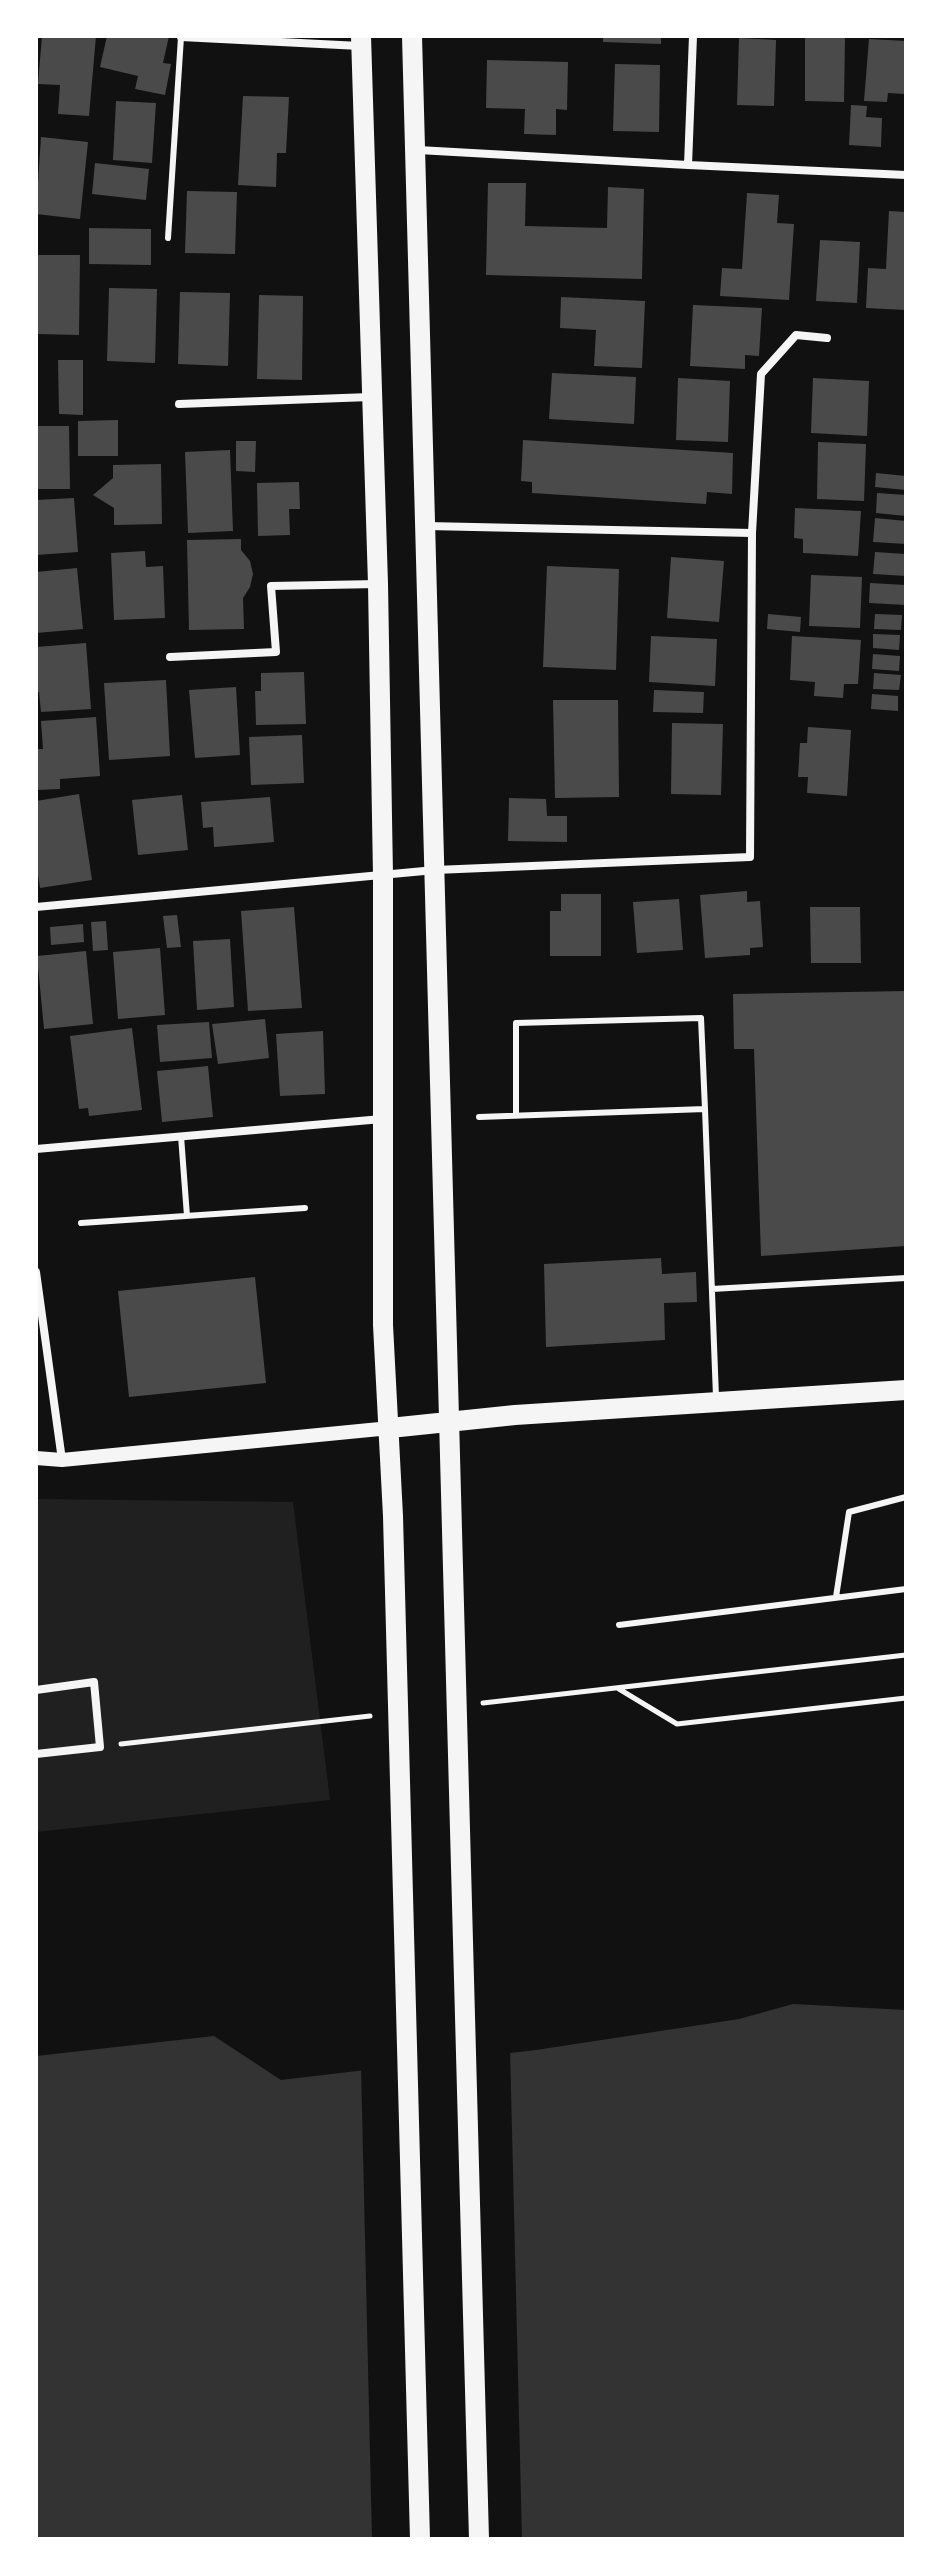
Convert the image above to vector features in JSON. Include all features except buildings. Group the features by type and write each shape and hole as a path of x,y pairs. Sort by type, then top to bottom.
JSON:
{"main road":[{"path":"412,36 479,2539"},
{"path":"361,41 378,584 383,875 383,1325 394,1540 420,2539"},
{"path":"390,1428 906,1390"}],"street":[{"path":"688,165 693,36"},
{"path":"181,37 361,41"},
{"path":"416,150 906,175"},
{"path":"36,907 435,870 750,857 752,533 761,374 796,335 827,338"},
{"path":"179,404 372,397"},
{"path":"427,526 752,533"},
{"path":"170,657 276,652 271,586 378,584"},
{"path":"36,1149 382,1118"},
{"path":"36,1272 62,1460"},
{"path":"36,1458 62,1460 390,1428"},
{"path":"36,1690 94,1682 100,1747 36,1754"}],"lane":[{"path":"168,238 181,37"},
{"path":"516,1115 516,1023 701,1018 717,1402"},
{"path":"479,1117 705,1109"},
{"path":"181,1136 187,1216"},
{"path":"81,1223 305,1208"},
{"path":"712,1289 906,1278"},
{"path":"836,1597 849,1512 906,1497"},
{"path":"619,1625 906,1589"}],"path":[{"path":"476,1704 906,1655"},
{"path":"618,1688 677,1724 906,1698"},
{"path":"100,1747 382,1715"}],"shaded area":[{"path":"36,1499 293,1502 330,1800 36,1832"},
{"path":"793,2004 906,2010 906,2539 36,2539 36,2056 214,2036 281,2080 536,2050 739,2019"}],"pier":[{"path":"510,2049 522,2539 372,2539 361,2066"}]}
